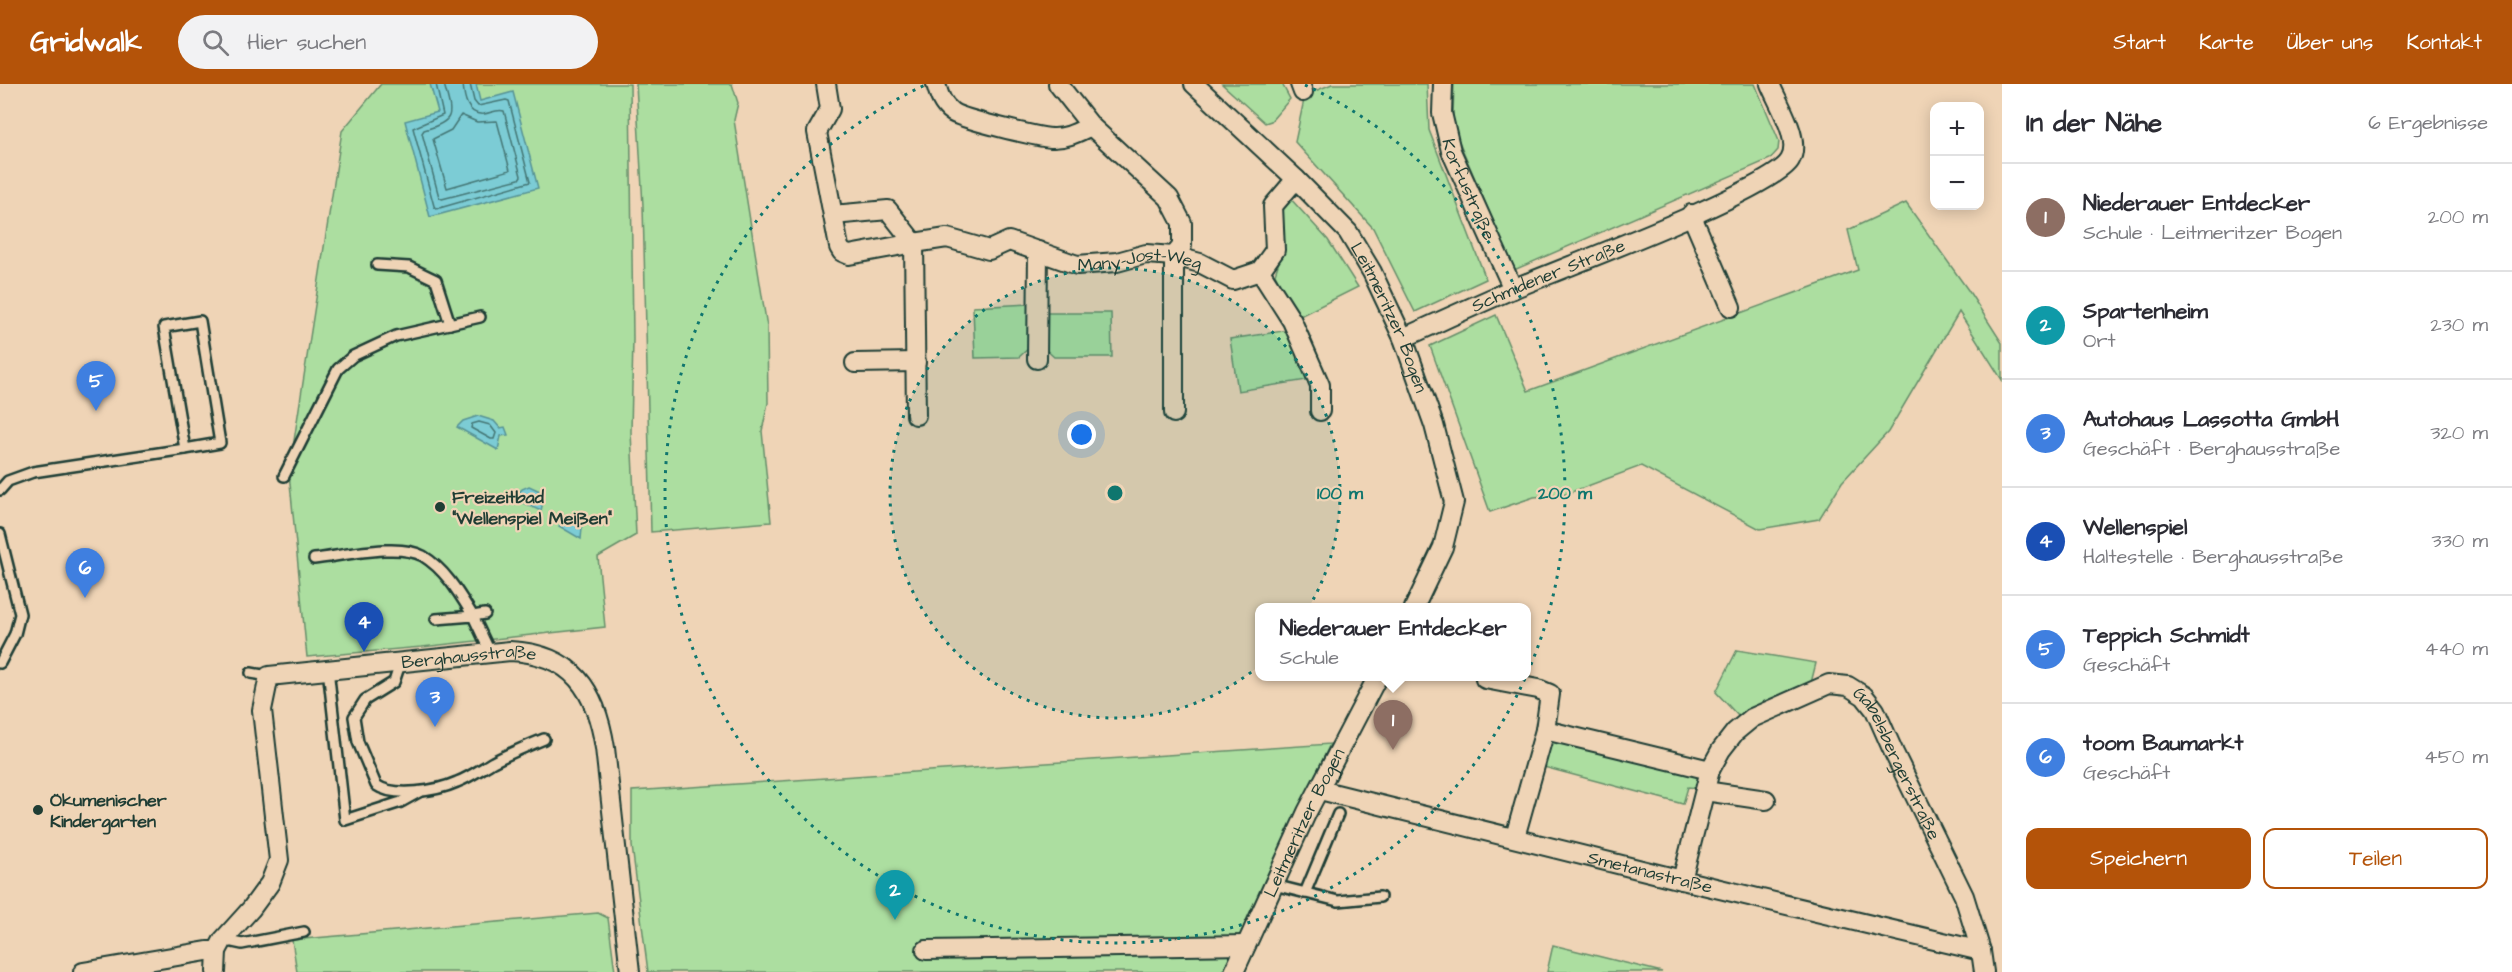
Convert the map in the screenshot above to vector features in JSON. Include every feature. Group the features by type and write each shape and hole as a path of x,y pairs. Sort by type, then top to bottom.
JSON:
{"street":[{"name":"Many-Jost-Weg","path":"826,84 830,109 817,132 839,247 842,252 849,255 947,238 989,250 1009,242 1077,265 1117,262 1146,254 1174,256 1200,263 1233,280 1260,271"},
{"path":"936,84 939,97 945,106 961,117 1050,138 1068,137 1091,126"},
{"path":"1058,84 1091,126 1169,198 1182,223 1182,246 1174,256 1174,413"},
{"name":"Leitmeritzer Bogen","path":"1194,84 1296,178 1347,232 1372,272 1403,338 1434,425 1452,485 1454,502 1443,547 1416,603"},
{"name":"Korfustraße","path":"1443,84 1442,113 1451,151 1513,289"},
{"name":"Schmidener Straße","path":"1403,338 1691,214 1762,182 1784,168 1795,148 1793,135 1770,84"},
{"path":"1296,178 1273,206 1275,250 1260,271 1292,321 1320,385 1320,411"},
{"path":"833,215 888,210 914,243 916,415"},
{"path":"1691,214 1731,307"},
{"path":"1036,359 1038,251"},
{"path":"855,363 916,362"},
{"name":"Berghausstraße","path":"220,946 270,883 279,860 260,697 260,674 490,652 526,652 555,661 576,676 591,695 599,715 605,748 630,972"},
{"name":"Leitmeritzer Bogen","path":"1234,972 1307,812 1375,681"},
{"path":"1496,681 1538,689 1550,694 1545,730 1515,837"},
{"name":"Gabelsbergerstraße","path":"1682,880 1710,770 1728,741 1752,718 1829,684 1848,686 1864,696 1875,710 1964,896 1981,951 1984,972"},
{"path":"1545,730 1710,770"},
{"name":"Smetanastraße","path":"1320,790 1981,951"},
{"path":"1705,791 1766,800"},
{"path":"926,950 1246,945"},
{"path":"83,972 207,951 220,946 216,972"}],"lane":[{"path":"377,265 409,267 436,280 450,324"},
{"path":"284,476 338,369 353,356 396,336 480,317"},
{"path":"0,490 8,481 33,472 185,449 220,443 200,321 164,327 185,449"},
{"path":"0,534 20,614 15,634 0,663"},
{"path":"314,559 394,550 411,551 423,556 436,566 454,586 473,616 490,652"},
{"path":"436,620 485,614"},
{"path":"401,661 394,682 364,700 354,717 358,742 376,785 390,792 424,790 454,783 520,749 544,740"},
{"path":"328,669 345,820 401,802 424,790"},
{"path":"1305,893 1338,813"},
{"path":"1274,885 1338,901 1380,897"},
{"path":"220,946 304,932"}],"green space":[{"path":"381,84 630,84 633,339 631,432 636,535 598,557 605,627 307,657 289,473 342,131"},
{"path":"636,84 732,84 738,103 734,120 767,327 768,403 762,431 771,522 651,532 643,206"},
{"path":"1222,84 1282,84 1290,99 1271,121 1265,123"},
{"path":"1332,84 1427,84 1429,130 1486,279 1415,312 1373,228 1295,142 1305,95"},
{"path":"1454,84 1755,84 1779,141 1778,150 1770,159 1514,270 1455,132"},
{"path":"1289,197 1328,240 1358,287 1296,318 1275,274 1285,244 1280,212"},
{"path":"1906,203 1968,290 2002,343 2002,380 1959,312 1888,432 1842,482 1819,519 1760,529 1641,466 1566,494 1534,497 1490,512 1430,346 1496,315 1528,391 1858,270 1848,230"},
{"path":"1030,304 1031,346 1019,357 975,358 973,307"},
{"path":"1042,313 1111,313 1112,357 1054,357 1042,346"},
{"path":"1290,330 1307,380 1238,391 1230,339"},
{"path":"1737,650 1816,663 1810,687 1741,719 1716,692"},
{"path":"1551,741 1562,741 1695,772 1700,778 1699,788 1688,787 1683,804 1540,766 1545,746"},
{"path":"1330,744 1223,972 648,972 632,846 632,791"},
{"path":"598,913 608,918 615,972 297,972 292,940"},
{"path":"1553,945 1662,972 1547,972"}],"water":[{"path":"430,84 476,84 480,101 513,92 538,188 430,217 405,121 438,112"},
{"path":"478,416 494,421 500,428 505,427 508,435 501,436 498,450 457,427 463,421"},
{"path":"529,486 540,491 543,501 541,511 514,499 522,489"},
{"path":"573,520 582,528 581,539 559,526 564,521"}],"place":[{"name":"Teppich Schmidt","path":"96,411"},
{"name":"Freizeitbad \"Wellenspiel Meißen\"","path":"440,507"},
{"name":"toom Baumarkt","path":"85,598"},
{"name":"Wellenspiel","path":"364,652"},
{"name":"Autohaus Lassotta GmbH","path":"435,727"},
{"name":"Niederauer Entdecker","path":"1393,750"},
{"name":"Ökumenischer Kindergarten","path":"38,810"},
{"name":"Spartenheim","path":"895,920"}]}
